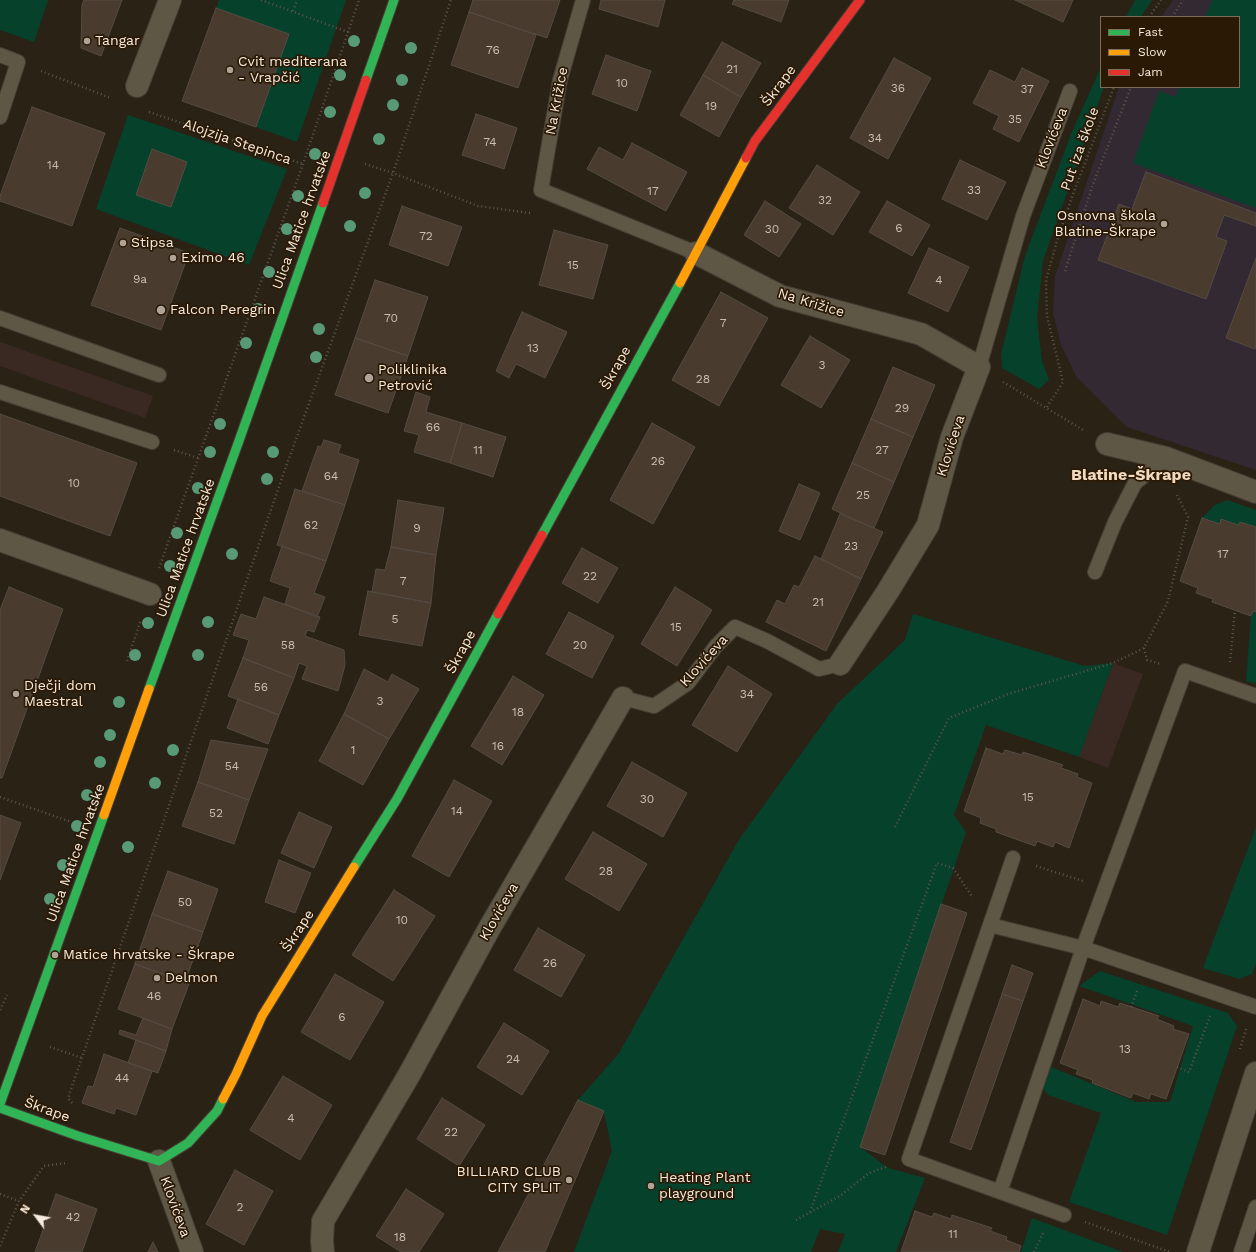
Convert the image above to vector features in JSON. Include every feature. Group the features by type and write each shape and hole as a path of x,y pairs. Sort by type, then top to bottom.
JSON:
{"street":[{"path":"137,86 170,0"},
{"name":"Ulica Matice hrvatske","path":"0,1104 240,438 394,0"},
{"name":"Škrape","path":"0,1108 78,1136 159,1161 188,1143 217,1111 236,1074 262,1016 397,799 696,252 755,141 860,0"},
{"name":"Na Križice","path":"696,252 780,296 921,334 979,367"},
{"name":"Klovićeva","path":"840,664 888,591 928,525 952,437 979,367"},
{"path":"1107,444 1166,458 1256,492"},
{"path":"0,540 150,594"},
{"name":"Klovićeva","path":"323,1252 323,1221 409,1075 489,929 623,698"},
{"path":"1198,1252 1256,1073"},
{"name":"Klovićeva","path":"159,1161 192,1252"}],"lane":[{"name":"Na Križice","path":"583,0 560,80 541,190 696,252"},
{"path":"0,55 18,62 0,117"},
{"name":"Klovićeva","path":"979,367 1023,216 1070,91"},
{"path":"0,318 159,375"},
{"path":"0,392 152,442"},
{"path":"1095,572 1115,522 1135,484 1166,458"},
{"name":"Klovićeva","path":"623,698 654,706 688,683 716,646 735,628 767,641 819,669 840,664"},
{"path":"1000,1192 1104,888 1185,671 1256,696"},
{"path":"1013,858 909,1159 1064,1215"},
{"path":"990,925 1083,948 1256,1007"},
{"path":"1241,1252 1256,1207"}],"path":[{"path":"261,0 348,32"},
{"path":"293,11 297,0"},
{"path":"125,668 303,164 359,0"},
{"path":"0,1246 19,1201 44,1166 69,1163 84,1115 68,1098 282,475 393,173 451,0"},
{"path":"1150,16 1161,0"},
{"path":"1173,16 1183,0"},
{"name":"Put iza škole","path":"1047,407 1063,382 1047,316 1046,280 1067,212 1114,88"},
{"path":"1065,271 1093,184 1130,88"},
{"name":"Alojzija Stepinca","path":"171,120 303,164"},
{"path":"393,173 478,206 515,211"},
{"path":"979,367 1107,444"},
{"path":"895,827 949,718 1008,694 1113,664 1144,648 1168,601 1188,517 1174,489 1166,458"},
{"path":"1228,686 1236,610"},
{"path":"1144,648 1147,660"},
{"path":"0,797 72,823 74,815"},
{"path":"1013,858 1104,888"},
{"path":"810,1212 937,863 953,868 990,925"},
{"path":"0,1010 10,989"},
{"path":"1177,1067 1190,1072 1218,993"},
{"path":"796,1220 840,1196 869,1172 909,1159"},
{"path":"0,1194 19,1201"},
{"path":"1083,1222 1170,1252"}],"shaded area":[{"name":"Osnovna škola Blatine-Škrape","path":"1173,0 1256,0 1256,470 1127,427 1076,376 1061,345 1053,313 1055,276 1119,88 1240,88 1240,16 1162,16"},
{"path":"0,342 153,396 145,418 0,366"},
{"path":"1113,663 1143,674 1108,768 1079,757"}],"green space":[{"path":"0,0 48,0 34,42 0,30"},
{"path":"219,0 346,0 297,142 256,127 289,34 216,8"},
{"path":"1135,0 1152,0 1142,16 1127,16"},
{"path":"1212,0 1256,0 1256,208 1133,163 1159,91 1176,97 1179,88 1240,88 1240,16 1205,16"},
{"path":"1100,69 1100,88 1104,88 1043,261 1037,318 1042,361 1049,380 1039,389 1002,368 1001,354 1025,256 1071,134"},
{"path":"128,115 287,169 249,265 96,209"},
{"path":"1227,500 1256,510 1256,527 1240,522 1238,525 1221,520 1220,524 1202,518 1215,505"},
{"path":"1253,611 1256,612 1256,684 1246,681 1251,616"},
{"path":"913,614 1085,666 1113,663 1079,757 986,725 954,815 966,832 860,1147 888,1168 925,1178 896,1252 838,1252 845,1234 820,1229 811,1252 574,1252 612,1151 604,1112 578,1100 619,1053 738,841 837,704 905,640"},
{"path":"1256,827 1256,964 1252,974 1239,979 1203,968"},
{"path":"1100,971 1228,1013 1237,1026 1167,1235 1069,1202 1101,1113 1048,1095 1043,1088 1051,1067 1136,1102 1170,1102 1193,1026 1079,986"},
{"path":"1032,1218 1123,1252 1021,1252"}],"building":[{"path":"84,0 122,0 101,56 81,48 82,5"},
{"path":"473,0 560,0 547,38 469,12"},
{"path":"601,0 665,0 658,27 599,9"},
{"path":"734,0 789,0 781,22 732,4"},
{"path":"1015,0 1073,0 1063,22"},
{"path":"216,8 289,34 256,127 182,101"},
{"path":"469,12 536,35 518,88 451,65"},
{"path":"722,42 761,63 741,97 703,75"},
{"path":"606,55 651,71 637,111 592,94"},
{"path":"894,58 931,78 888,159 850,138"},
{"path":"1022,68 1049,81 1019,142 993,129 999,116 973,103 990,70 1015,82"},
{"path":"703,75 741,97 719,137 680,115"},
{"path":"32,107 105,133 72,226 0,201 0,196"},
{"path":"476,114 517,128 504,169 462,155"},
{"path":"632,143 687,172 666,211 587,169 599,147 623,160"},
{"path":"152,149 187,162 171,207 136,195"},
{"path":"960,160 1006,182 987,220 942,199"},
{"path":"817,165 860,192 833,235 789,208"},
{"path":"1146,172 1256,213 1256,226 1224,215 1216,237 1227,241 1206,299 1098,260 1119,204 1132,209"},
{"path":"765,201 801,224 779,257 744,235"},
{"path":"887,201 930,225 912,256 869,232"},
{"path":"402,206 462,227 448,266 389,245"},
{"path":"120,228 189,253 161,330 91,305"},
{"path":"554,230 608,245 593,299 539,285"},
{"path":"929,248 969,267 948,312 908,293"},
{"path":"1256,258 1256,347 1255,349 1226,338"},
{"path":"375,280 428,297 408,356 355,338"},
{"path":"721,292 768,318 719,406 672,380"},
{"path":"522,312 567,332 545,378 516,364 509,378 496,371"},
{"path":"810,336 850,360 821,408 781,385"},
{"path":"355,338 408,356 388,413 335,395"},
{"path":"893,367 935,385 913,437 871,419"},
{"path":"416,392 430,397 426,412 462,423 450,463 414,452 419,435 404,431"},
{"path":"0,414 137,463 110,536 0,496"},
{"path":"871,419 913,437 894,482 852,463"},
{"path":"462,423 506,437 493,477 450,463"},
{"path":"652,423 695,447 653,524 610,500"},
{"path":"324,440 341,445 338,453 359,460 345,505 302,491 318,446 321,447"},
{"path":"852,463 894,482 874,528 832,509"},
{"path":"799,484 820,493 800,540 779,531"},
{"path":"295,489 345,505 326,561 277,545"},
{"path":"398,500 444,508 436,555 391,547"},
{"path":"840,514 883,532 861,579 821,559"},
{"path":"1202,518 1220,524 1221,519 1238,525 1240,522 1256,527 1256,612 1253,611 1251,616 1212,602 1213,599 1196,593 1198,588 1180,581"},
{"path":"282,546 326,561 314,593 325,597 317,617 285,604 290,588 270,581"},
{"path":"391,547 436,555 431,603 372,592 376,569 385,570"},
{"path":"582,548 618,568 598,603 562,583"},
{"path":"815,556 861,579 826,651 766,622 777,600 785,604 794,585 799,587"},
{"name":"Dječji dom Maestral","path":"9,587 63,609 2,778 0,778 0,610"},
{"path":"675,587 712,610 677,666 641,644"},
{"path":"368,591 431,603 422,646 359,635"},
{"path":"264,597 320,617 314,632 307,630 305,636 344,650 345,665 338,691 302,679 307,666 299,663 294,678 243,658 249,640 233,635 241,614 256,619"},
{"path":"569,612 614,636 592,678 546,654"},
{"path":"243,658 294,678 279,715 228,696"},
{"path":"728,666 772,694 737,752 692,725"},
{"path":"364,669 388,682 392,674 419,689 389,739 344,714"},
{"path":"513,676 544,695 502,765 471,746"},
{"path":"238,699 279,715 268,744 227,728"},
{"path":"344,714 389,739 363,785 319,761"},
{"path":"211,740 268,749 249,800 198,782"},
{"path":"986,748 1003,754 1005,750 1022,755 1023,752 1063,765 1061,768 1078,774 1077,777 1092,783 1069,848 1055,842 1053,847 1037,841 1035,846 996,832 996,829 980,823 981,818 964,811"},
{"path":"632,762 687,793 663,837 607,806"},
{"path":"454,780 492,801 449,877 412,856"},
{"path":"198,782 249,800 234,844 182,826"},
{"path":"299,812 332,827 314,868 281,853"},
{"path":"0,815 21,823 0,880"},
{"path":"593,832 647,864 619,911 565,879"},
{"path":"279,860 311,873 295,913 265,902"},
{"path":"168,871 218,889 203,932 152,914"},
{"path":"394,890 435,916 393,981 352,955"},
{"path":"941,904 967,913 885,1155 860,1147"},
{"path":"152,914 203,932 185,982 135,964"},
{"path":"538,928 585,955 561,997 514,970"},
{"path":"135,964 189,984 172,1029 118,1009"},
{"path":"1012,965 1033,973 1023,1001 1002,994"},
{"path":"335,974 384,1002 350,1060 301,1032"},
{"path":"1002,994 1023,1001 971,1150 950,1142"},
{"path":"1083,999 1100,1006 1101,1001 1118,1007 1120,1003 1159,1016 1157,1019 1174,1026 1173,1029 1189,1034 1166,1099 1151,1094 1149,1099 1133,1093 1131,1098 1092,1083 1093,1080 1076,1074 1078,1070 1060,1063"},
{"path":"143,1018 172,1029 166,1051 119,1034 120,1030 136,1035"},
{"path":"504,1023 549,1051 522,1095 477,1067"},
{"path":"136,1040 166,1051 158,1073 128,1063"},
{"path":"104,1054 152,1071 136,1115 116,1108 114,1114 82,1103 88,1086 93,1087"},
{"path":"283,1076 332,1105 300,1160 250,1130"},
{"path":"442,1098 485,1125 459,1166 417,1139"},
{"path":"578,1100 604,1111 545,1252 498,1252"},
{"path":"235,1170 273,1191 244,1245 206,1224"},
{"path":"406,1189 444,1214 419,1252 401,1252 376,1236"},
{"path":"56,1194 97,1209 82,1252 35,1252"},
{"path":"915,1211 932,1217 934,1213 951,1219 952,1215 992,1228 990,1231 1007,1237 1006,1240 1021,1246 1019,1252 901,1252"},
{"path":"153,1242 158,1252 148,1252"}],"traffic: fast":[{"path":"366,80 394,0"},
{"path":"149,689 323,203"},
{"path":"542,535 680,283"},
{"path":"354,867 397,799 498,614"},
{"path":"0,1104 104,815"},
{"path":"0,1108 78,1136 159,1161 188,1143 217,1111 223,1099"}],"traffic: slow":[{"path":"680,283 746,158"},
{"path":"104,815 149,689"},
{"path":"223,1099 262,1016 354,867"}],"traffic: jam":[{"path":"746,158 755,141 860,0"},
{"path":"323,203 366,80"},
{"path":"498,614 542,535"}],"place":[{"name":"Tangar","path":"87,41"},
{"name":"Cvit mediterana - Vrapčić","path":"230,70"},
{"name":"Osnovna škola Blatine-Škrape","path":"1164,224"},
{"name":"Stipsa","path":"123,243"},
{"name":"Eximo 46","path":"173,258"},
{"name":"Falcon Peregrin","path":"161,310"},
{"name":"Poliklinika Petrović","path":"369,378"},
{"name":"Dječji dom Maestral","path":"16,694"},
{"name":"Matice hrvatske - Škrape","path":"55,955"},
{"name":"Delmon","path":"157,978"},
{"name":"BILLIARD CLUB CITY SPLIT","path":"569,1180"},
{"name":"Heating Plant playground","path":"651,1186"}],"district":[{"name":"Blatine-Škrape","path":"1131,475"}]}
